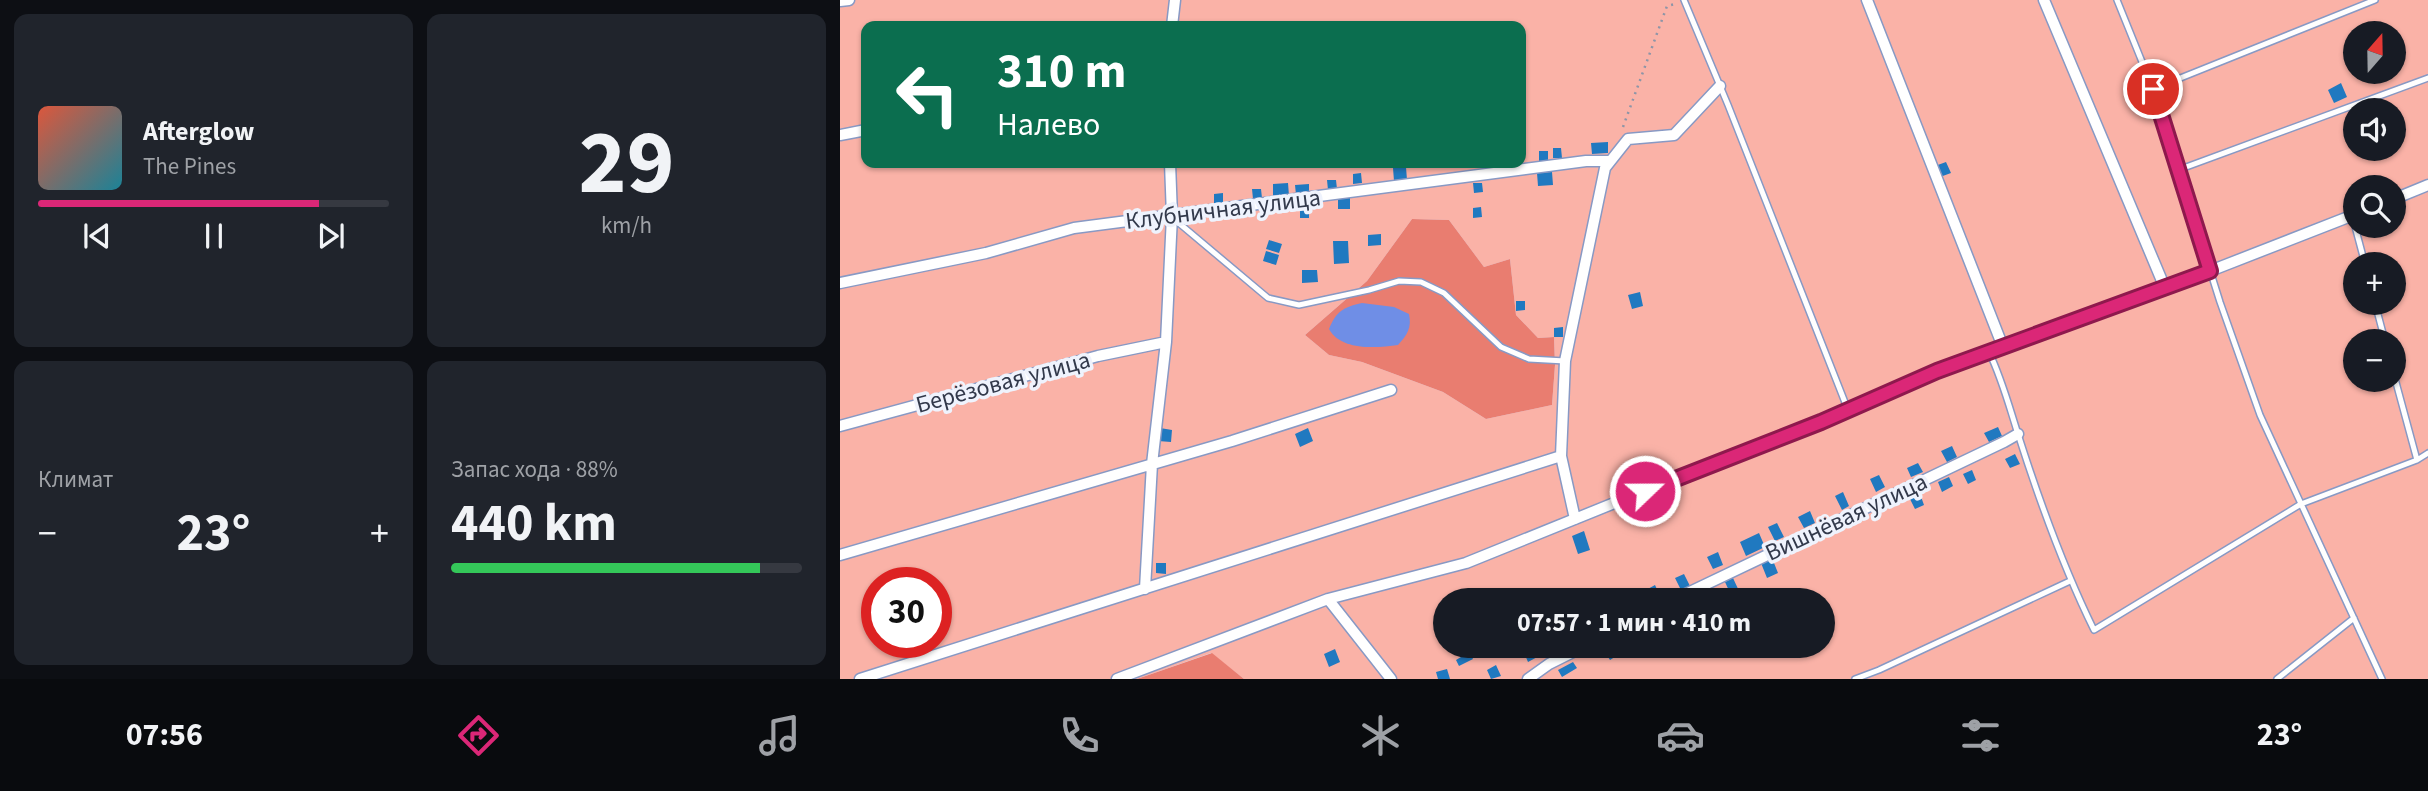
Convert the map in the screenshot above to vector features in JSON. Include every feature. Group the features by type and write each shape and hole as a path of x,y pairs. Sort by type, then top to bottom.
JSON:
{"street":[{"path":"840,1 849,0"},
{"path":"1173,21 1175,0"},
{"path":"1867,0 2003,347"},
{"path":"2044,0 2165,288"},
{"path":"1575,519 1561,456 1565,361 1605,168 1628,139 1674,135 1720,86"},
{"path":"840,135 861,132"},
{"name":"Клубничная улица","path":"840,283 986,253 1074,228 1572,163 1611,161"},
{"path":"1145,590 1153,464 1166,342 1172,216 1170,168"},
{"path":"2406,194 2428,185"},
{"path":"1117,679 1328,599 1466,563 1848,411 1937,371 2343,219"},
{"name":"Берёзовая улица","path":"840,426 1098,356 1166,342"},
{"path":"840,555 1232,442 1391,390"},
{"name":"Вишнёвая улица","path":"1698,588 2018,433"},
{"path":"860,679 1561,456"},
{"path":"1328,599 1391,679"},
{"path":"1528,679 1561,658"}],"lane":[{"path":"2117,0 2153,89 2210,271 2260,415 2382,679"},
{"path":"2153,89 2373,0"},
{"path":"1684,1 1848,411"},
{"path":"2178,170 2428,78"},
{"path":"1172,216 1268,298 1299,306 1399,281 1421,282 1444,293 1501,347 1529,359 1565,361"},
{"path":"1989,352 2003,381 2018,433 2070,581 2094,630 2301,504 2417,460 2428,453"},
{"path":"2399,392 2417,460"},
{"path":"1855,679 2070,581"},
{"path":"2277,679 2354,618"}],"path":[{"path":"1622,148 1621,134 1667,6 1684,1"}],"shaded area":[{"path":"840,0 2428,0 2428,679 1244,679 1211,653 1137,679 840,679","holes":["1412,219 1449,220 1484,267 1510,259 1516,315 1538,338 1554,337 1552,405 1486,419 1443,392 1362,362 1329,355 1305,335 1367,281"]},
{"path":"1412,219 1449,220 1484,267 1510,259 1516,315 1538,338 1554,337 1552,405 1486,419 1443,392 1362,362 1329,355 1305,335 1367,281"},
{"path":"1212,653 1244,679 1137,679"}],"water":[{"path":"1362,303 1394,307 1409,314 1408,331 1398,345 1350,345 1329,329 1345,308"}],"building":[{"path":"2341,83 2347,97 2334,103 2328,90"},
{"path":"1608,142 1608,153 1592,154 1591,143"},
{"path":"1553,148 1561,148 1562,158 1553,158"},
{"path":"1539,151 1548,151 1548,161 1539,161"},
{"path":"1946,162 1951,173 1940,177 1935,166"},
{"path":"1393,168 1406,168 1407,180 1394,181"},
{"path":"1552,172 1553,185 1538,186 1537,173"},
{"path":"1361,173 1362,183 1353,184 1353,174"},
{"path":"1327,180 1336,180 1337,189 1328,190"},
{"path":"1288,183 1289,196 1273,196 1273,184"},
{"path":"1473,183 1482,183 1483,192 1474,193"},
{"path":"1309,184 1309,194 1296,195 1295,185"},
{"path":"1252,189 1261,189 1262,198 1253,199"},
{"path":"1223,193 1223,203 1214,204 1214,194"},
{"path":"1338,198 1350,198 1350,209 1338,209"},
{"path":"1481,207 1482,217 1473,218 1473,208"},
{"path":"1300,208 1309,208 1309,218 1300,218"},
{"path":"1381,234 1381,245 1368,246 1368,235"},
{"path":"1269,240 1282,244 1279,253 1266,249"},
{"path":"1333,241 1348,241 1349,263 1334,264"},
{"path":"1266,251 1279,255 1276,265 1263,261"},
{"path":"1302,270 1317,270 1318,282 1302,283"},
{"path":"1640,292 1643,306 1632,309 1628,295"},
{"path":"1516,301 1525,301 1525,310 1516,311"},
{"path":"1563,327 1563,337 1554,337 1554,328"},
{"path":"1998,427 2002,436 1989,442 1984,433"},
{"path":"1160,428 1172,430 1171,442 1158,441"},
{"path":"1308,428 1313,441 1300,447 1295,434"},
{"path":"1952,446 1957,457 1947,462 1941,451"},
{"path":"2015,454 2020,464 2010,468 2005,459"},
{"path":"1918,463 1923,472 1911,477 1907,468"},
{"path":"1972,470 1976,480 1968,484 1963,474"},
{"path":"1879,475 1885,487 1876,492 1870,479"},
{"path":"1949,477 1953,486 1942,492 1938,482"},
{"path":"1919,491 1924,505 1915,509 1908,495"},
{"path":"1843,492 1849,506 1842,510 1835,496"},
{"path":"1810,511 1815,523 1804,528 1798,517"},
{"path":"1777,523 1784,537 1775,541 1768,527"},
{"path":"1584,531 1590,550 1578,554 1572,536"},
{"path":"1759,533 1765,547 1746,556 1740,542"},
{"path":"1718,552 1723,565 1713,569 1707,557"},
{"path":"1772,558 1778,573 1767,578 1761,563"},
{"path":"1156,563 1166,563 1166,574 1156,573"},
{"path":"1684,574 1690,586 1680,588 1675,578"},
{"path":"1733,578 1738,588 1728,588 1725,582"},
{"path":"1335,649 1340,662 1329,667 1324,654"},
{"path":"1459,658 1473,659 1459,666 1456,660"},
{"path":"1573,662 1577,668 1562,677 1558,670"},
{"path":"1496,665 1501,676 1491,679 1487,670"},
{"path":"1447,669 1450,679 1438,679 1436,672"}],"route":[{"path":"1645,491 1848,411 1937,371 2210,271 2153,89"}]}
